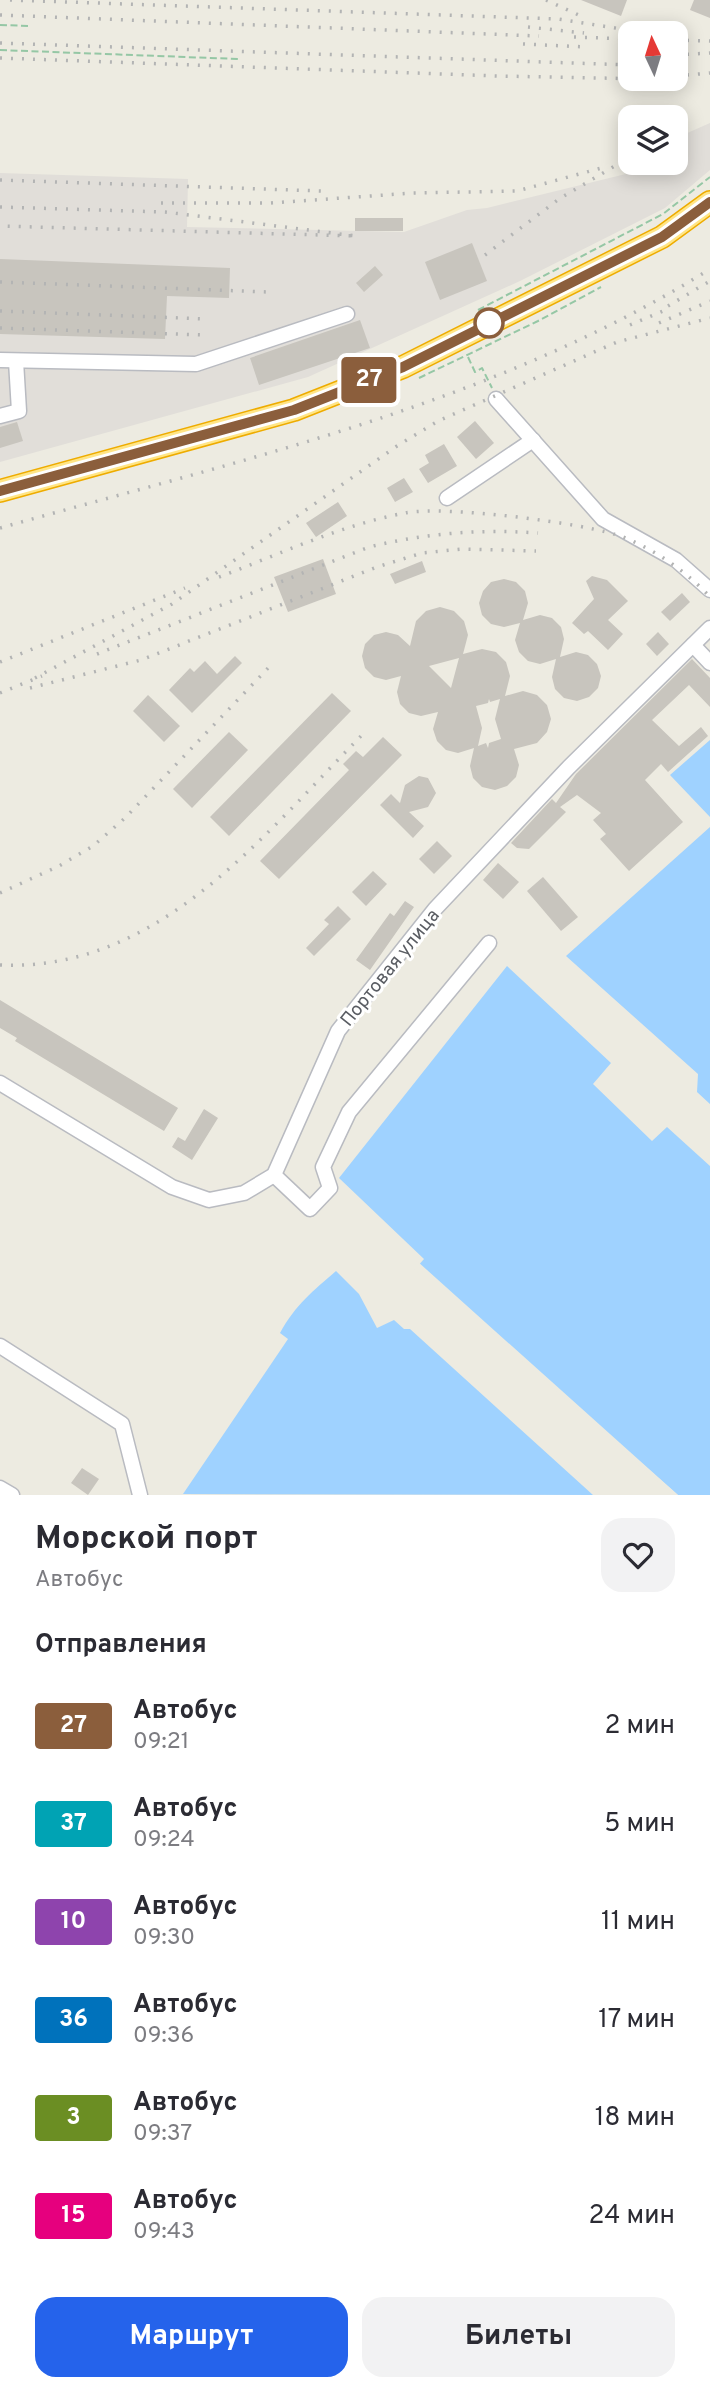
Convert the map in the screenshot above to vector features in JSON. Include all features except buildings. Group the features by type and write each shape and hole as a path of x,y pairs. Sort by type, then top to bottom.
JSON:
{"highway":[{"path":"0,491 294,410 403,367 662,237 710,202"}],"street":[{"path":"0,360 196,364 347,314"},
{"path":"0,416 19,411 16,360"},
{"path":"496,399 603,519 676,559 710,590"},
{"path":"447,498 533,440"},
{"name":"Портовая улица","path":"274,1175 338,1031 435,909 569,767 710,628"},
{"path":"693,645 710,663"},
{"path":"0,1083 172,1187 209,1200 244,1193 274,1175 310,1209 330,1188 323,1167 349,1112 489,943"},
{"path":"0,1346 122,1424 140,1495"},
{"path":"0,1488 12,1495"}],"path":[{"path":"0,25 31,26"},
{"path":"0,50 238,60"},
{"path":"479,310 663,214 710,177"},
{"path":"468,356 475,372 482,368 496,399"}],"shaded area":[{"path":"710,123 710,170 665,208 520,281 308,377 0,462 0,173 188,179 187,227 404,232 467,210 487,208 622,175 688,175 688,133"}],"water":[{"path":"710,740 710,817 670,775"},
{"path":"710,827 710,1104 697,1092 698,1074 566,956"},
{"path":"507,966 611,1063 593,1084 652,1141 667,1127 710,1166 710,1495 678,1495 417,1267 424,1259 339,1178"},
{"path":"336,1271 359,1294 377,1328 394,1320 404,1329 410,1329 593,1495 183,1494 288,1339 280,1333 292,1314"}],"pier":[{"path":"417,1261 678,1495 672,1495 488,1330 471,1329 414,1269"}],"railway":[{"path":"10,0 558,19 618,28"},
{"path":"546,0 583,17"},
{"path":"0,15 539,36"},
{"path":"528,27 584,33"},
{"path":"574,37 618,39"},
{"path":"688,40 710,41"},
{"path":"0,43 618,65"},
{"path":"523,44 586,47"},
{"path":"688,54 710,53"},
{"path":"0,58 618,78"},
{"path":"688,75 710,73"},
{"path":"485,255 559,199 618,164"},
{"path":"161,203 271,203 413,193 517,191 605,167"},
{"path":"0,180 322,191"},
{"path":"0,207 165,212 356,236 0,226"},
{"path":"0,528 274,452 455,392 543,356 628,316 710,269"},
{"path":"668,306 710,281"},
{"path":"0,282 269,292"},
{"path":"659,323 710,301"},
{"path":"630,325 668,309"},
{"path":"0,311 207,319"},
{"path":"35,678 172,604 397,446 438,421 617,342 710,318"},
{"path":"0,328 205,335"},
{"path":"219,577 311,541 381,518 424,511 450,511 548,521 623,537 670,562 710,597"},
{"path":"97,654 369,547 453,533 538,533"},
{"path":"30,688 141,660 377,567 422,553 462,549 536,551"},
{"path":"0,662 185,588"},
{"path":"0,893 59,866 93,846 125,818 271,665"},
{"path":"0,693 42,676"},
{"path":"0,965 57,961 110,946 158,922 204,890 246,853 364,733"}],"bus line":[{"name":"27","path":"0,491 294,410 403,367 662,237 710,202"}]}
